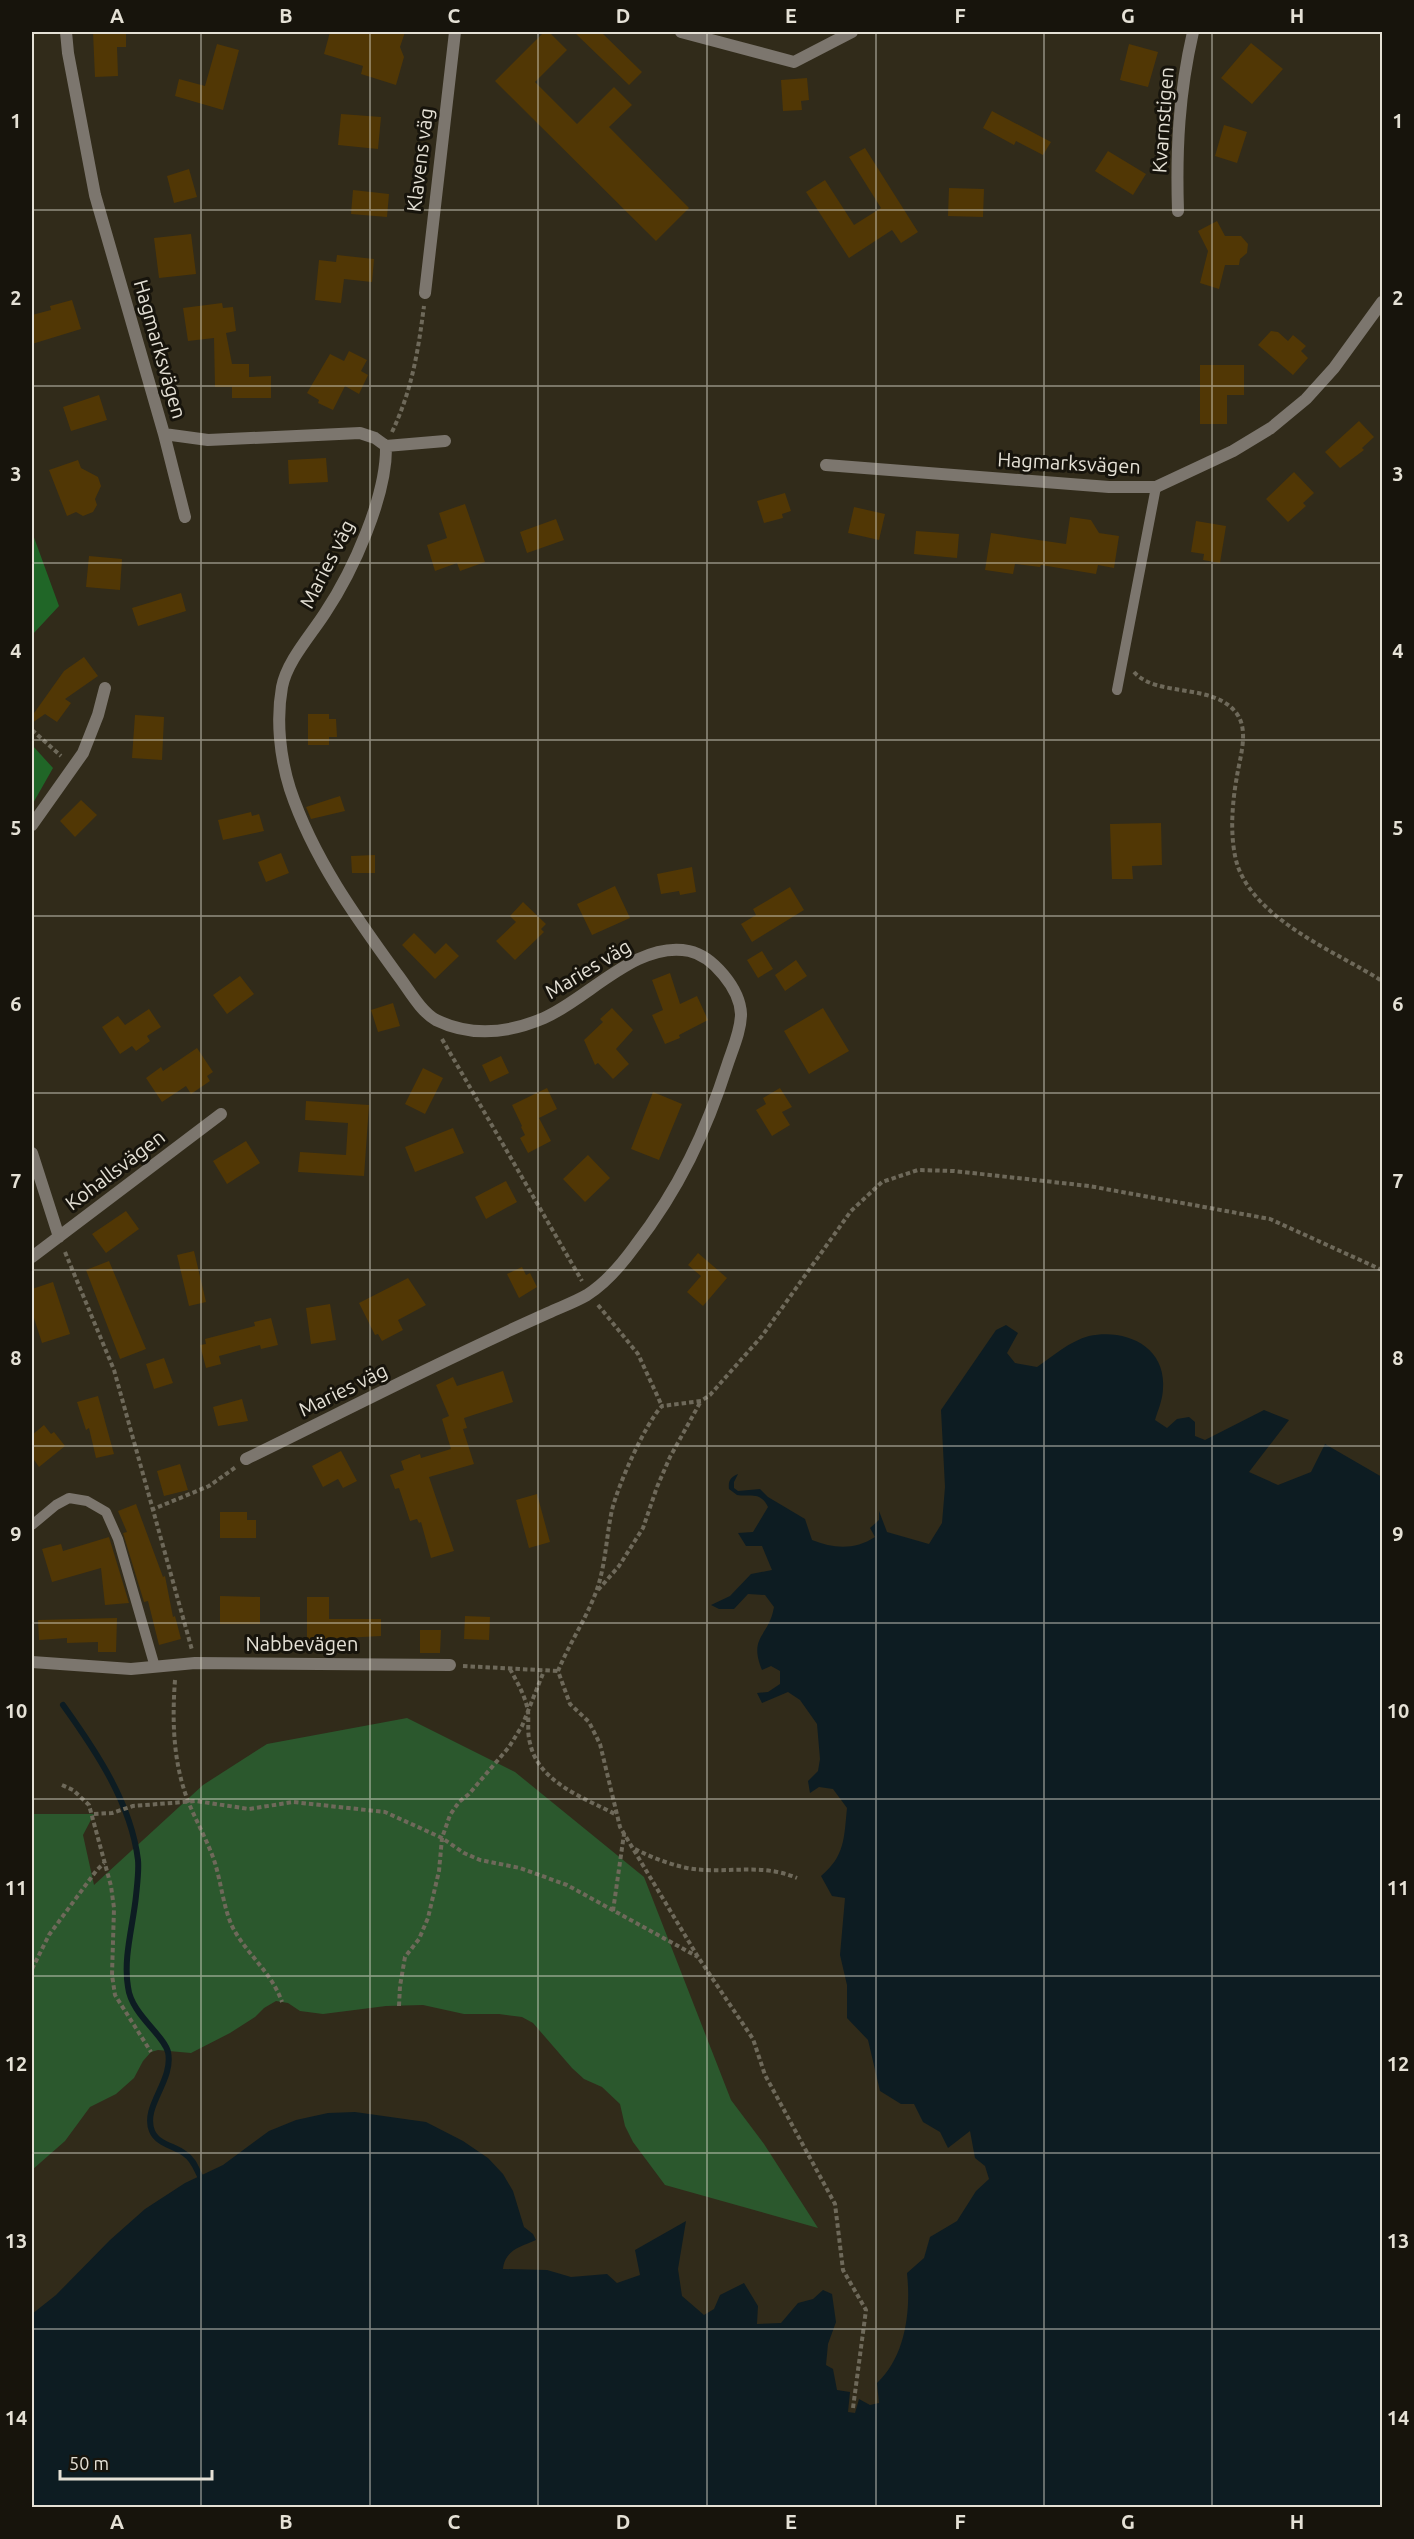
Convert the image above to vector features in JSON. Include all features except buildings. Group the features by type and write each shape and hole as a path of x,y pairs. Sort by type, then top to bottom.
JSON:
{"street":[{"name":"Hagmarksvägen","path":"66,32 95,195 164,434 208,440 360,433 375,438 386,446"},
{"name":"Klavens väg","path":"425,293 455,32"},
{"path":"681,32 794,62 852,32"},
{"name":"Kvarnstigen","path":"1178,211 1176,148 1181,99 1193,32"},
{"name":"Hagmarksvägen","path":"826,465 1109,487 1156,487 1233,451 1271,428 1306,399 1334,368 1383,302"},
{"path":"164,434 185,517"},
{"path":"386,446 445,441"},
{"name":"Maries väg","path":"246,1459 458,1355 589,1294 620,1266 661,1212 683,1175 717,1096 741,1015 737,997 728,982 710,961 689,951 656,952 615,972 546,1017 518,1026 495,1032 476,1032 433,1019 408,989 338,890 312,841 291,791 283,764 279,727 282,685 288,670 330,607 354,559 376,506 386,465 386,446"},
{"path":"32,825 83,753 90,738 105,688"},
{"name":"Kohallsvägen","path":"32,1257 221,1114"},
{"path":"32,1153 59,1237"},
{"name":"Nabbevägen","path":"32,1662 131,1669 195,1663 450,1665"}],"lane":[{"path":"1117,690 1156,487"},
{"path":"32,1525 56,1505 69,1498 87,1501 106,1512 118,1539 155,1667"}],"path":[{"path":"386,446 404,408 415,370 425,293"},
{"path":"1123,661 1138,677 1225,701 1239,715 1244,740 1235,786 1234,846 1238,866 1247,884 1284,922 1383,981"},
{"path":"32,730 73,766"},
{"path":"433,1019 445,1047 589,1294 638,1354 662,1406"},
{"path":"596,1593 619,1566 643,1528 670,1457 701,1401 719,1387 762,1336 851,1211 882,1182 918,1170 954,1171 1089,1186 1270,1219 1383,1270"},
{"path":"59,1237 114,1370 195,1663"},
{"path":"701,1401 662,1406 650,1422 617,1494 596,1593 558,1671 570,1704 589,1722 600,1744 616,1815 624,1833 698,1957 753,2039 765,2075 835,2204 843,2270 866,2310 853,2408"},
{"path":"151,1510 209,1486 246,1459"},
{"path":"176,1664 174,1742 178,1769 188,1802 213,1858 232,1925 275,1984 282,2002"},
{"path":"450,1665 558,1671"},
{"path":"510,1669 524,1694 528,1711 529,1742 539,1767 570,1790 616,1815"},
{"path":"399,2006 405,1957 419,1939 428,1918 439,1871 442,1838 450,1815 509,1747 528,1711 544,1671"},
{"path":"62,1785 73,1790 89,1805 111,1886 114,1908 111,1937 115,1995 151,2052"},
{"path":"94,1814 112,1813 133,1806 188,1802 249,1809 293,1802 385,1812 442,1838 464,1853 480,1860 520,1868 567,1885 698,1957"},
{"path":"613,1911 624,1833"},
{"path":"633,1848 649,1856 688,1868 760,1869 779,1871 797,1878"},
{"path":"32,1969 49,1935 104,1863"}],"green space":[{"path":"32,532 59,606 32,635"},
{"path":"32,745 53,768 32,805"},
{"path":"407,1718 515,1772 644,1877 731,2100 764,2144 818,2228 665,2185 633,2142 625,2126 620,2104 602,2087 584,2079 572,2068 533,2023 522,2017 499,2014 464,2014 423,2005 386,2006 323,2014 300,2011 288,2003 276,2001 230,2033 191,2053 158,2050 151,2052 134,2078 116,2094 90,2107 65,2141 32,2170 32,1814 94,1814 83,1835 94,1885 203,1785 267,1744"}],"shaded area":[{"path":"1006,1325 1018,1333 1007,1353 1015,1363 1037,1367 1068,1345 1089,1336 1116,1335 1141,1343 1158,1361 1162,1373 1162,1396 1155,1420 1167,1428 1177,1419 1189,1417 1195,1422 1195,1436 1205,1440 1264,1410 1289,1420 1249,1472 1278,1485 1311,1472 1325,1444 1382,1477 1382,2507 32,2507 32,2314 56,2295 110,2240 145,2209 185,2183 223,2165 269,2131 296,2120 328,2113 355,2112 426,2122 463,2141 488,2158 503,2174 513,2191 524,2227 533,2234 536,2240 510,2253 503,2269 547,2270 571,2277 607,2274 617,2283 640,2275 635,2250 686,2221 678,2269 682,2296 704,2315 714,2309 720,2295 744,2283 758,2306 757,2324 781,2323 798,2303 813,2299 823,2290 832,2294 836,2322 828,2344 826,2365 833,2369 837,2390 850,2392 848,2412 855,2413 859,2399 870,2405 879,2403 877,2383 894,2360 904,2332 908,2302 907,2273 924,2258 930,2237 957,2221 976,2191 989,2179 985,2166 975,2158 970,2131 948,2148 940,2132 923,2122 914,2104 901,2104 880,2091 868,2040 847,2018 847,1985 840,1955 845,1898 832,1896 821,1876 839,1854 844,1837 847,1808 833,1789 819,1787 810,1793 808,1781 818,1771 820,1759 817,1724 800,1700 788,1692 762,1703 757,1693 768,1692 780,1684 780,1671 771,1666 762,1670 757,1650 774,1607 765,1595 748,1594 734,1609 719,1609 711,1605 730,1596 751,1574 772,1570 762,1546 746,1546 738,1533 753,1532 768,1507 758,1497 737,1495 729,1489 730,1479 738,1474 734,1488 738,1491 760,1489 768,1497 805,1519 812,1540 844,1547 867,1541 875,1537 870,1528 879,1520 879,1511 887,1532 929,1544 942,1523 945,1487 941,1410 996,1330"}],"waterway":[{"path":"63,1705 110,1778 128,1818 134,1839 138,1874 128,1953 128,1987 135,2006 165,2045 169,2063 151,2112 152,2131 162,2142 188,2156 200,2176"}]}
